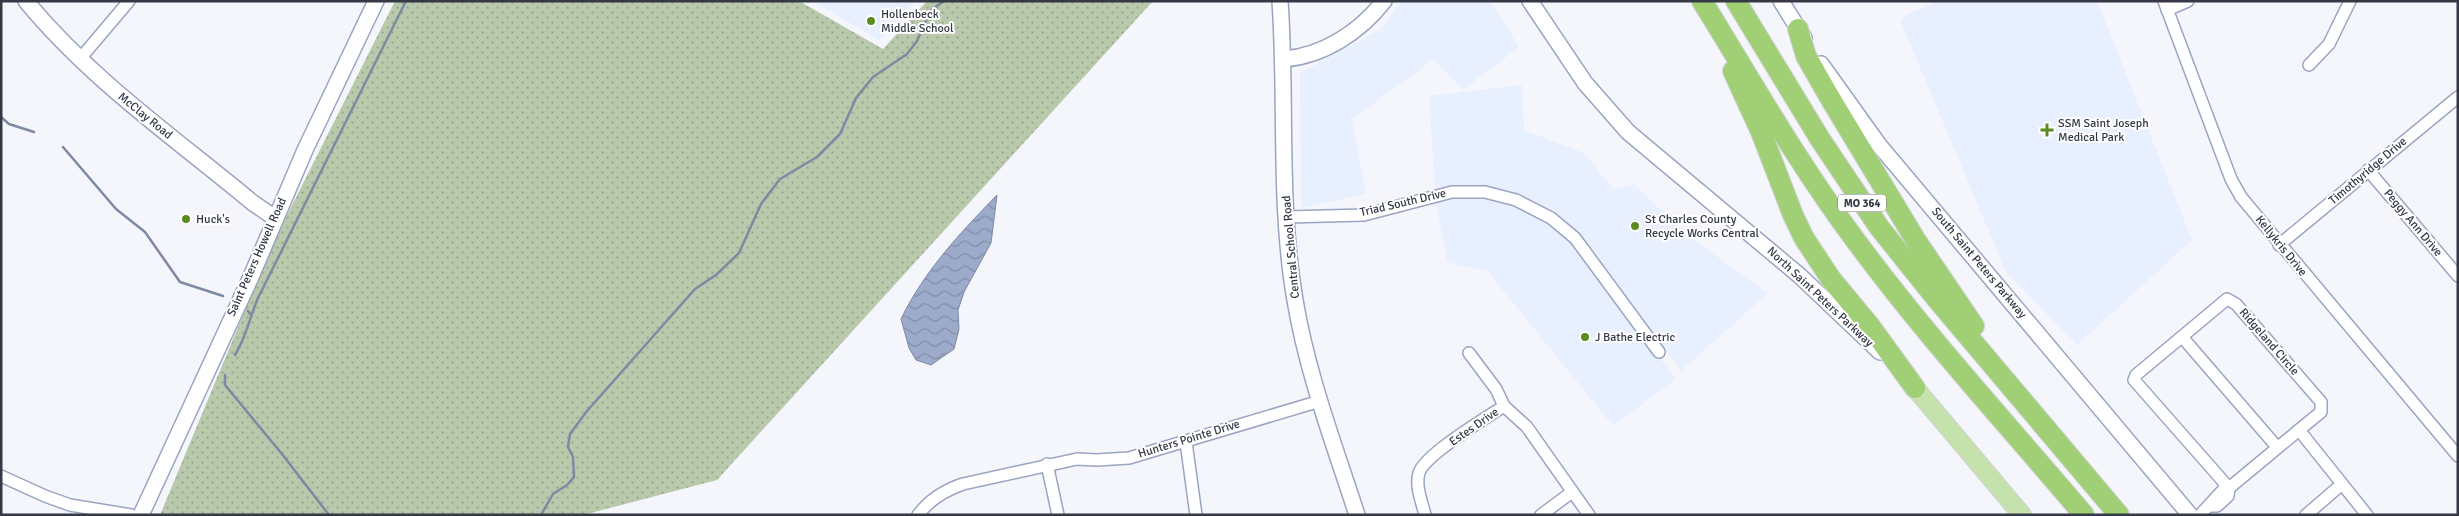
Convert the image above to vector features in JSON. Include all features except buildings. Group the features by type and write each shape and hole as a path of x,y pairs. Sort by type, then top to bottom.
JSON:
{"highway":[{"path":"1701,1 1761,132 1793,215 1804,238 1830,279 1870,326 1915,388"},
{"name":"MO 364","path":"1701,1 1809,174 1856,241 1907,305 2084,515"},
{"name":"MO 364","path":"1736,1 1820,140 1858,198 1900,255 2119,515"},
{"path":"1798,29 1806,56 1835,105 1915,239 1967,315 2012,388"}],"main road":[{"name":"McClay Road","path":"26,1 79,60 253,203 275,218"},
{"name":"Saint Peters Howell Road","path":"141,515 250,279 275,218 376,1"},
{"name":"Central School Road","path":"1280,1 1284,59 1286,217 1295,300 1320,400 1356,515"},
{"path":"1284,59 1314,53 1342,39 1369,18 1384,1"},
{"name":"North Saint Peters Parkway","path":"1530,1 1585,83 1623,126 1800,276 1836,309 1915,388 2022,515"},
{"name":"South Saint Peters Parkway","path":"1782,1 1840,93 1879,145 2190,515"}],"street":[{"path":"79,60 129,1"},
{"path":"2166,6 2188,1"},
{"path":"2309,65 2329,44 2350,1"},
{"name":"Kellykris Drive","path":"2166,6 2231,179 2241,198 2458,456"},
{"name":"Timothyridge Drive","path":"2279,245 2458,97"},
{"name":"Peggy Ann Drive","path":"2368,170 2455,268"},
{"name":"Triad South Drive","path":"1286,217 1364,215 1452,192 1485,192 1516,200 1551,218 1570,233 1659,352"},
{"name":"Ridgeland Circle","path":"2229,488 2134,380 2136,375 2228,299 2232,301 2321,402 2321,412 2299,430"},
{"path":"2183,338 2277,447"},
{"path":"1469,353 1496,389 1504,406"},
{"name":"Hunters Pointe Drive","path":"918,515 945,490 1047,464 1077,459 1129,458 1320,400"},
{"name":"Estes Drive","path":"1426,515 1418,484 1419,471 1432,456 1504,406 1527,427 1589,515"},
{"path":"2200,515 2223,490 2229,488 2299,430 2367,515"},
{"path":"1186,442 1196,515"},
{"path":"1047,464 1058,515"},
{"path":"1,476 70,505 132,515"},
{"path":"2306,515 2342,484"},
{"path":"1541,515 1572,492"}],"shaded area":[{"name":"Hollenbeck Middle School","path":"813,1 915,1 879,40"},
{"path":"1402,1 1490,1 1519,47 1463,90 1434,59 1352,119 1366,194 1301,208 1300,73 1381,29"},
{"name":"SSM Saint Joseph Medical Park","path":"1938,1 2097,1 2192,240 2077,345 2006,272 1900,20 1908,14"},
{"path":"1522,85 1524,130 1584,153 1613,189 1633,184 1690,237 1768,293 1681,371 1610,273 1564,218 1520,194 1475,185 1435,188 1429,96"},
{"path":"1435,198 1491,199 1535,214 1561,231 1676,379 1613,426 1488,272 1447,262"}],"green space":[{"path":"395,1 799,1 883,49 927,1 1153,1 717,480 583,515 160,515 273,243"}],"water":[{"path":"997,195 991,243 964,292 958,310 959,329 954,349 931,365 916,360 909,348 901,319 910,301 932,268"}],"waterway":[{"path":"235,355 258,298 406,1"},
{"path":"541,515 553,494 567,485 574,477 573,457 568,447 570,434 587,411 695,289 716,275 739,253 761,204 780,179 817,157 840,134 856,98 873,77 907,54 917,41 931,10 944,1"},
{"path":"1,117 9,124 34,132"},
{"path":"63,147 116,209 145,232 180,282 223,296"},
{"path":"248,311 251,315"},
{"path":"225,375 225,385 329,515"}],"place":[{"name":"Hollenbeck Middle School","path":"871,21"},
{"name":"SSM Saint Joseph Medical Park","path":"2047,130"},
{"name":"Huck's","path":"186,219"},
{"name":"St Charles County Recycle Works Central","path":"1635,226"},
{"name":"J Bathe Electric","path":"1585,337"}]}
